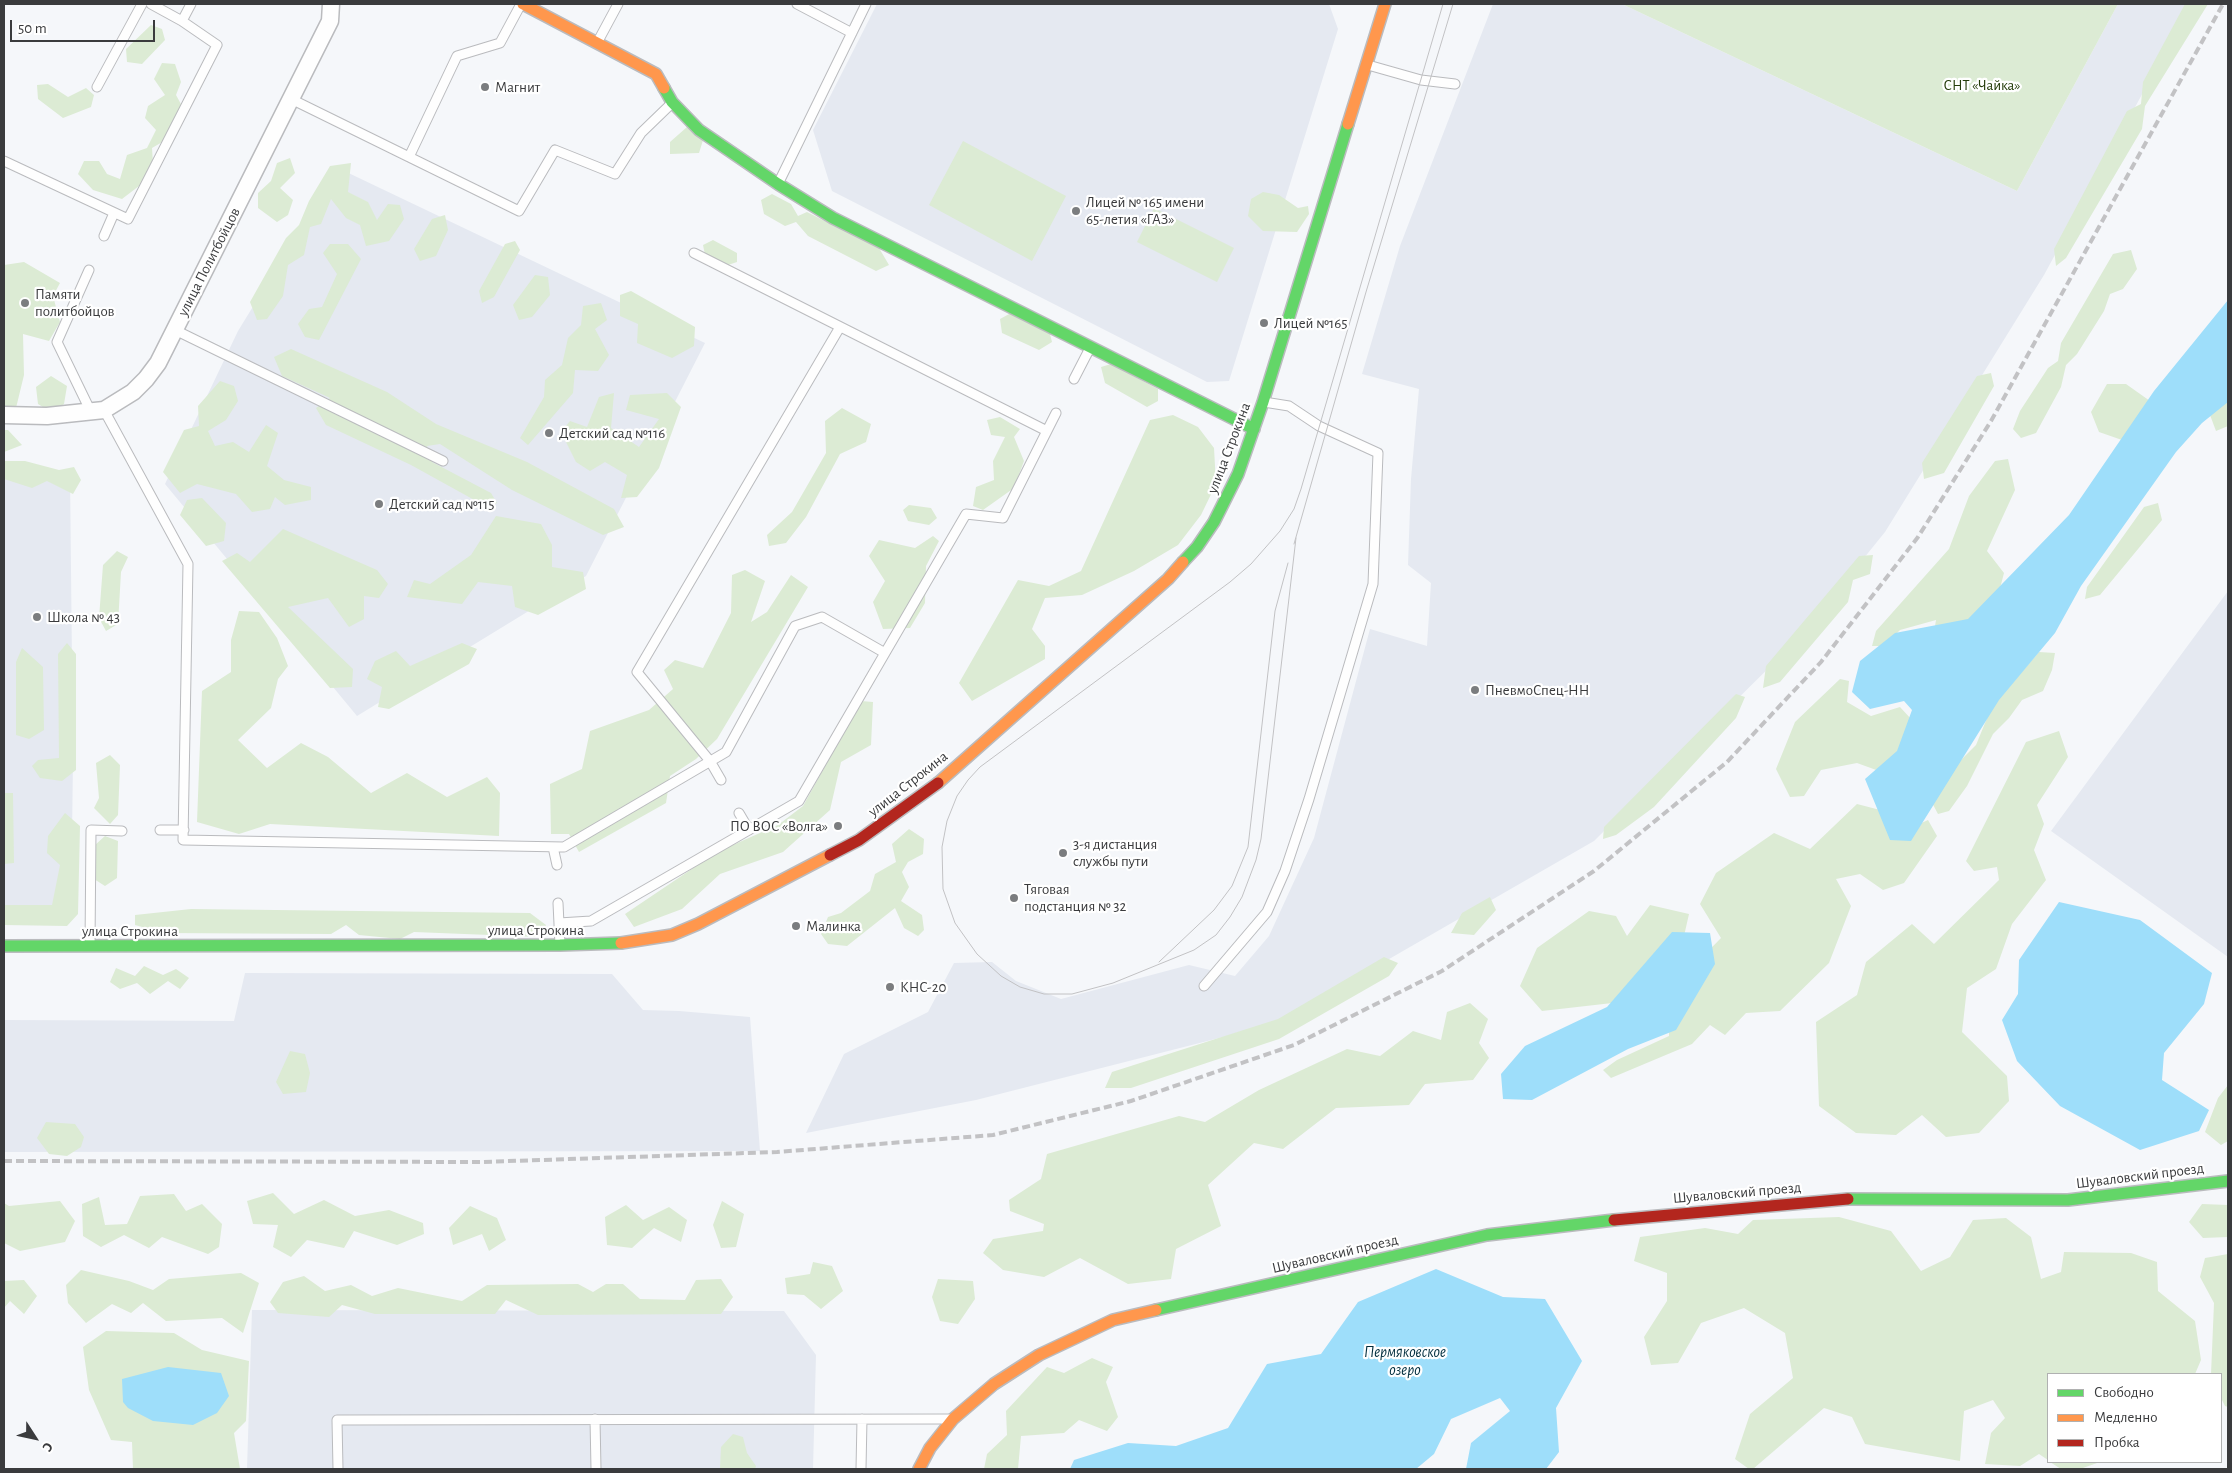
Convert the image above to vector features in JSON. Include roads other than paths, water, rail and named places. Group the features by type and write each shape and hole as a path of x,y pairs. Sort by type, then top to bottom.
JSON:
{"street":[{"name":"улица Политбойцов","path":"4,415 47,416 98,411 133,392 146,379 158,363 175,330 330,21 331,4"},
{"path":"522,4 656,74 672,102 699,130 778,184 833,218 1254,429"},
{"name":"улица Строкина","path":"4,946 560,945 611,944 649,940 672,935 698,924 859,840 929,791 1168,579 1205,534 1228,498 1263,402 1384,4"},
{"name":"Шуваловский проезд","path":"919,1469 930,1448 953,1419 994,1384 1039,1355 1113,1320 1487,1235 1606,1220 1843,1198 2068,1200 2228,1181"}],"lane":[{"path":"97,87 142,4"},
{"path":"4,161 128,220 216,45 182,21 152,4"},
{"path":"182,21 191,4"},
{"path":"409,157 457,56 500,43 522,4"},
{"path":"597,43 618,4"},
{"path":"796,4 852,33"},
{"path":"778,184 866,4"},
{"path":"1366,64 1421,80 1455,84"},
{"path":"291,99 519,211 555,150 615,174 642,133 672,102"},
{"path":"104,236 114,213"},
{"path":"694,253 1047,431"},
{"path":"89,270 58,342 188,564 183,840 564,847 726,752 795,626 822,617 885,654"},
{"path":"721,780 710,761 637,672 840,327"},
{"path":"175,330 442,461"},
{"path":"1074,379 1090,347"},
{"path":"1204,986 1268,912 1309,799 1373,584 1378,453 1319,426 1289,406 1263,402"},
{"path":"559,923 591,921 799,801 966,514 1003,518 1056,413"},
{"path":"740,813 749,830"},
{"path":"90,946 91,830 122,830"},
{"path":"160,830 184,830"},
{"path":"553,847 557,865"},
{"path":"558,902 560,945"},
{"path":"595,1419 596,1469"},
{"path":"861,1469 862,1419"},
{"path":"338,1469 336,1420 953,1419"}],"water":[{"path":"2228,300 2228,402 2202,423 2176,452 2081,586 2055,633 1999,700 1911,841 1890,840 1865,779 1897,751 1912,710 1904,701 1870,709 1852,692 1860,661 1895,633 1968,619 2069,515 2154,391"},
{"path":"2059,902 2140,920 2212,973 2204,1004 2164,1053 2162,1080 2209,1110 2199,1131 2140,1150 2060,1106 2017,1061 2002,1020 2018,994 2019,960"},
{"path":"1672,932 1710,933 1715,964 1676,1030 1628,1049 1532,1100 1503,1099 1501,1074 1525,1046 1607,1007"},
{"name":"Пермяковское озеро","path":"1436,1269 1503,1297 1545,1299 1582,1361 1556,1408 1559,1452 1546,1469 1466,1469 1471,1443 1510,1411 1500,1398 1451,1419 1434,1454 1416,1469 1070,1469 1074,1460 1128,1443 1176,1446 1228,1428 1267,1364 1321,1354 1358,1302"},
{"path":"168,1367 221,1373 229,1396 217,1413 193,1425 153,1421 128,1408 123,1402 122,1379"}],"tram line":[{"path":"1296,538 1261,839 1256,860 1242,897 1230,917 1216,935 1194,950 1113,983 1072,994 1044,994 1020,987 1001,976 977,954 955,923 943,889 942,847 947,821 957,796 980,767 1230,582 1251,564 1280,531 1294,509 1443,4"},
{"path":"1294,544 1366,292 1453,4"},
{"path":"1159,962 1214,910 1232,886 1248,847 1275,611 1288,563"}],"railway":[{"path":"4,1161 482,1162 777,1152 993,1135 1131,1101 1294,1045 1442,971 1594,871 1727,762 1821,662 1918,537 1991,421 2223,4"}],"place":[{"name":"Магнит","path":"485,87"},
{"name":"Лицей № 165 имени 65-летия «ГАЗ»","path":"1076,211"},
{"name":"Памяти политбойцов","path":"25,303"},
{"name":"Лицей №165","path":"1264,323"},
{"name":"Детский сад №116","path":"549,433"},
{"name":"Детский сад №115","path":"379,504"},
{"name":"Школа № 43","path":"37,617"},
{"name":"ПневмоСпец-НН","path":"1475,690"},
{"name":"ПО ВОС «Волга»","path":"838,826"},
{"name":"3-я дистанция службы пути","path":"1063,853"},
{"name":"Тяговая подстанция № 32","path":"1014,898"},
{"name":"Малинка","path":"796,926"},
{"name":"КНС-20","path":"890,987"}],"park label":[{"name":"СНТ «Чайка»","path":"1982,85"}]}
